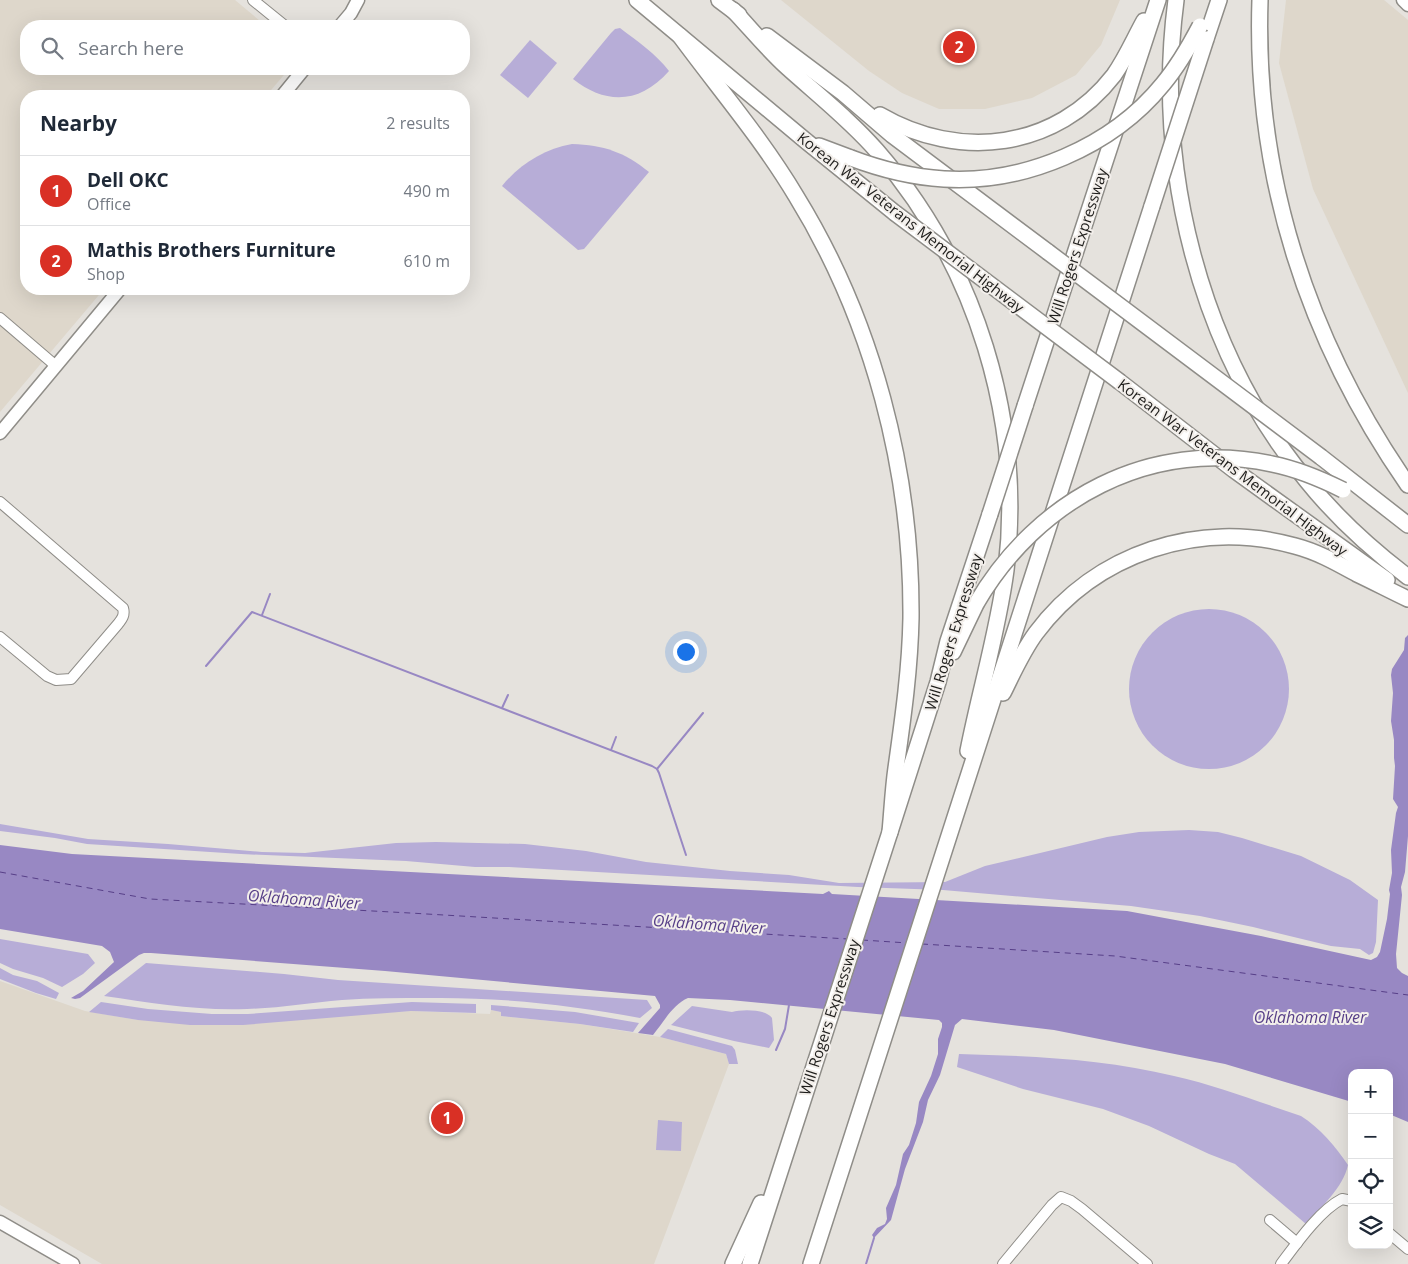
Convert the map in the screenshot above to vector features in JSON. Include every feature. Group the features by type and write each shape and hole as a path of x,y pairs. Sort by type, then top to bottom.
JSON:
{"highway":[{"name":"Korean War Veterans Memorial Highway","path":"637,0 894,213 1234,470 1408,598"},
{"path":"720,0 843,93 892,135 1322,457 1408,525"},
{"path":"843,93 899,126 933,138 976,143 1002,141 1023,136 1057,123 1097,93 1121,64 1157,0"},
{"name":"Will Rogers Expressway","path":"750,1264 938,682 948,641 1157,0"},
{"path":"1176,0 1171,38 1170,83 1170,116 1176,170 1185,223 1194,259 1222,338 1248,392 1272,433 1302,475 1354,532 1408,577"},
{"path":"811,1264 1152,206 1203,33 1218,0"},
{"path":"1260,0 1260,63 1266,133 1276,190 1292,249 1311,307 1343,378 1372,430 1408,485"},
{"path":"733,10 787,67 853,125 902,181 940,238 975,316 992,370 1004,428 1009,510 1008,551 997,622 955,816"},
{"path":"806,142 884,169 943,179 998,176 1034,168 1079,150 1107,134 1128,118 1162,86 1203,33"},
{"path":"680,36 758,137 807,213 847,296 865,342 891,432 904,503 911,594 907,693 896,768 890,832"},
{"path":"938,682 976,604 1003,563 1023,540 1043,522 1073,500 1123,475 1177,462 1214,459 1272,464 1312,476 1343,490 1408,525"},
{"path":"980,742 1021,656 1048,619 1076,592 1107,569 1161,545 1219,536 1277,541 1320,554 1408,598"},
{"path":"733,1264 788,1144"}],"main road":[{"path":"345,20 358,0"},
{"path":"351,13 368,0"},
{"path":"1402,0 1408,4"},
{"path":"287,90 299,75"},
{"path":"0,433 115,295"},
{"path":"0,1222 74,1264"}],"street":[{"path":"253,0 278,20"},
{"path":"0,318 56,366"},
{"path":"0,502 123,608 124,612 123,617 71,679 56,680 47,676 0,638"},
{"path":"1003,1264 1052,1205 1061,1197 1082,1209 1147,1264"},
{"path":"1281,1264 1331,1205 1347,1200"},
{"path":"1270,1220 1298,1243"},
{"path":"1393,1236 1408,1249"}],"shaded area":[{"path":"0,0 235,0 259,20 20,20 20,75 284,75 271,90 20,90 20,295 99,295 0,412"},
{"path":"781,0 1120,0 1101,45 1076,75 1032,98 985,109 939,109 902,93 869,71"},
{"path":"1286,0 1384,0 1408,20 1408,393 1313,189 1279,63"},
{"path":"620,28 652,53 669,71 658,82 635,95 610,97 585,87 573,79 611,33 615,29"},
{"path":"530,40 557,63 528,98 500,75"},
{"path":"572,144 594,146 613,151 631,159 649,172 584,249 578,250 502,186 533,159 562,146"},
{"path":"1217,609 1247,618 1266,632 1276,644 1283,658 1288,673 1288,705 1283,720 1276,734 1266,746 1254,756 1232,766 1217,769 1201,769 1186,766 1164,756 1142,734 1130,705 1129,681 1132,666 1142,644 1164,622 1193,610"},
{"path":"0,824 88,839 262,852 305,853 396,843 525,844 586,851 646,862 789,875 839,883 945,882 985,866 1107,837 1139,832 1189,830 1218,832 1301,856 1350,880 1378,900 1376,942 1373,953 1369,955 1360,949 1331,946 1200,916 1131,906 943,890 858,887 509,867 475,867 406,861 241,854 87,844 0,831"},
{"path":"0,939 88,954 95,963 83,974 62,987 43,978 0,963"},
{"path":"146,963 338,980 647,1000 652,1008 640,1018 587,1009 508,1000 374,998 271,1008 211,1009 104,996"},
{"path":"0,968 13,975 37,981 59,993 56,999 0,979"},
{"path":"0,981 85,1011 138,1020 411,1011 490,1014 491,1010 501,1012 501,1016 580,1024 660,1037 726,1054 729,1064 654,1264 102,1264 0,1205"},
{"path":"101,1002 148,1009 212,1014 248,1014 412,1002 476,1004 476,1013 411,1011 243,1025 190,1025 138,1020 89,1012"},
{"path":"491,1005 575,1012 639,1023 633,1032 580,1024 501,1016 501,1012 491,1010"},
{"path":"692,1006 732,1012 747,1010 765,1013 772,1018 774,1040 769,1048 671,1025"},
{"path":"668,1029 732,1046 735,1050 738,1064 729,1064 726,1054 660,1037"},
{"path":"959,1054 1041,1057 1148,1070 1206,1084 1301,1116 1327,1138 1348,1165 1341,1182 1325,1204 1306,1224 1235,1164 1149,1126 1103,1109 1023,1089 957,1067"},
{"path":"658,1120 682,1122 681,1151 656,1150"}],"water":[{"name":"Oklahoma River","path":"1408,635 1408,836 1405,872 1401,887 1402,895 1396,954 1397,968 1408,976 1408,1122 1393,1116 1393,1069 1348,1069 1348,1101 1225,1064 1054,1030 962,1019 955,1025 940,1075 928,1100 923,1122 905,1169 891,1220 874,1238 872,1235 877,1228 885,1224 887,1219 886,1208 896,1185 903,1154 909,1145 916,1123 919,1102 931,1076 938,1054 938,1039 942,1027 942,1023 939,1020 730,1000 688,998 673,1009 653,1035 638,1033 660,1008 655,996 385,971 151,953 139,955 80,998 75,999 71,998 83,991 114,962 110,952 102,946 0,929 0,845 72,854 823,894 829,891 832,894 1127,911 1261,936 1371,960 1377,957 1380,952 1390,894 1392,873 1391,850 1398,807 1393,799 1395,766 1391,721 1393,693 1391,675 1392,669 1404,650 1405,638"}],"waterway":[{"path":"262,615 270,594"},
{"path":"206,666 252,612 652,766 659,773 686,855"},
{"path":"502,708 508,695"},
{"path":"657,769 703,713"},
{"path":"611,750 616,737"},
{"path":"776,1050 785,1029 789,1005"},
{"path":"866,1264 874,1238"}],"ferry route":[{"path":"0,872 150,899 848,939"},
{"path":"862,940 908,943"},
{"path":"922,944 1115,956 1408,995"}],"place":[{"name":"Mathis Brothers Furniture","path":"959,47"},
{"name":"Dell OKC","path":"447,1118"}]}
